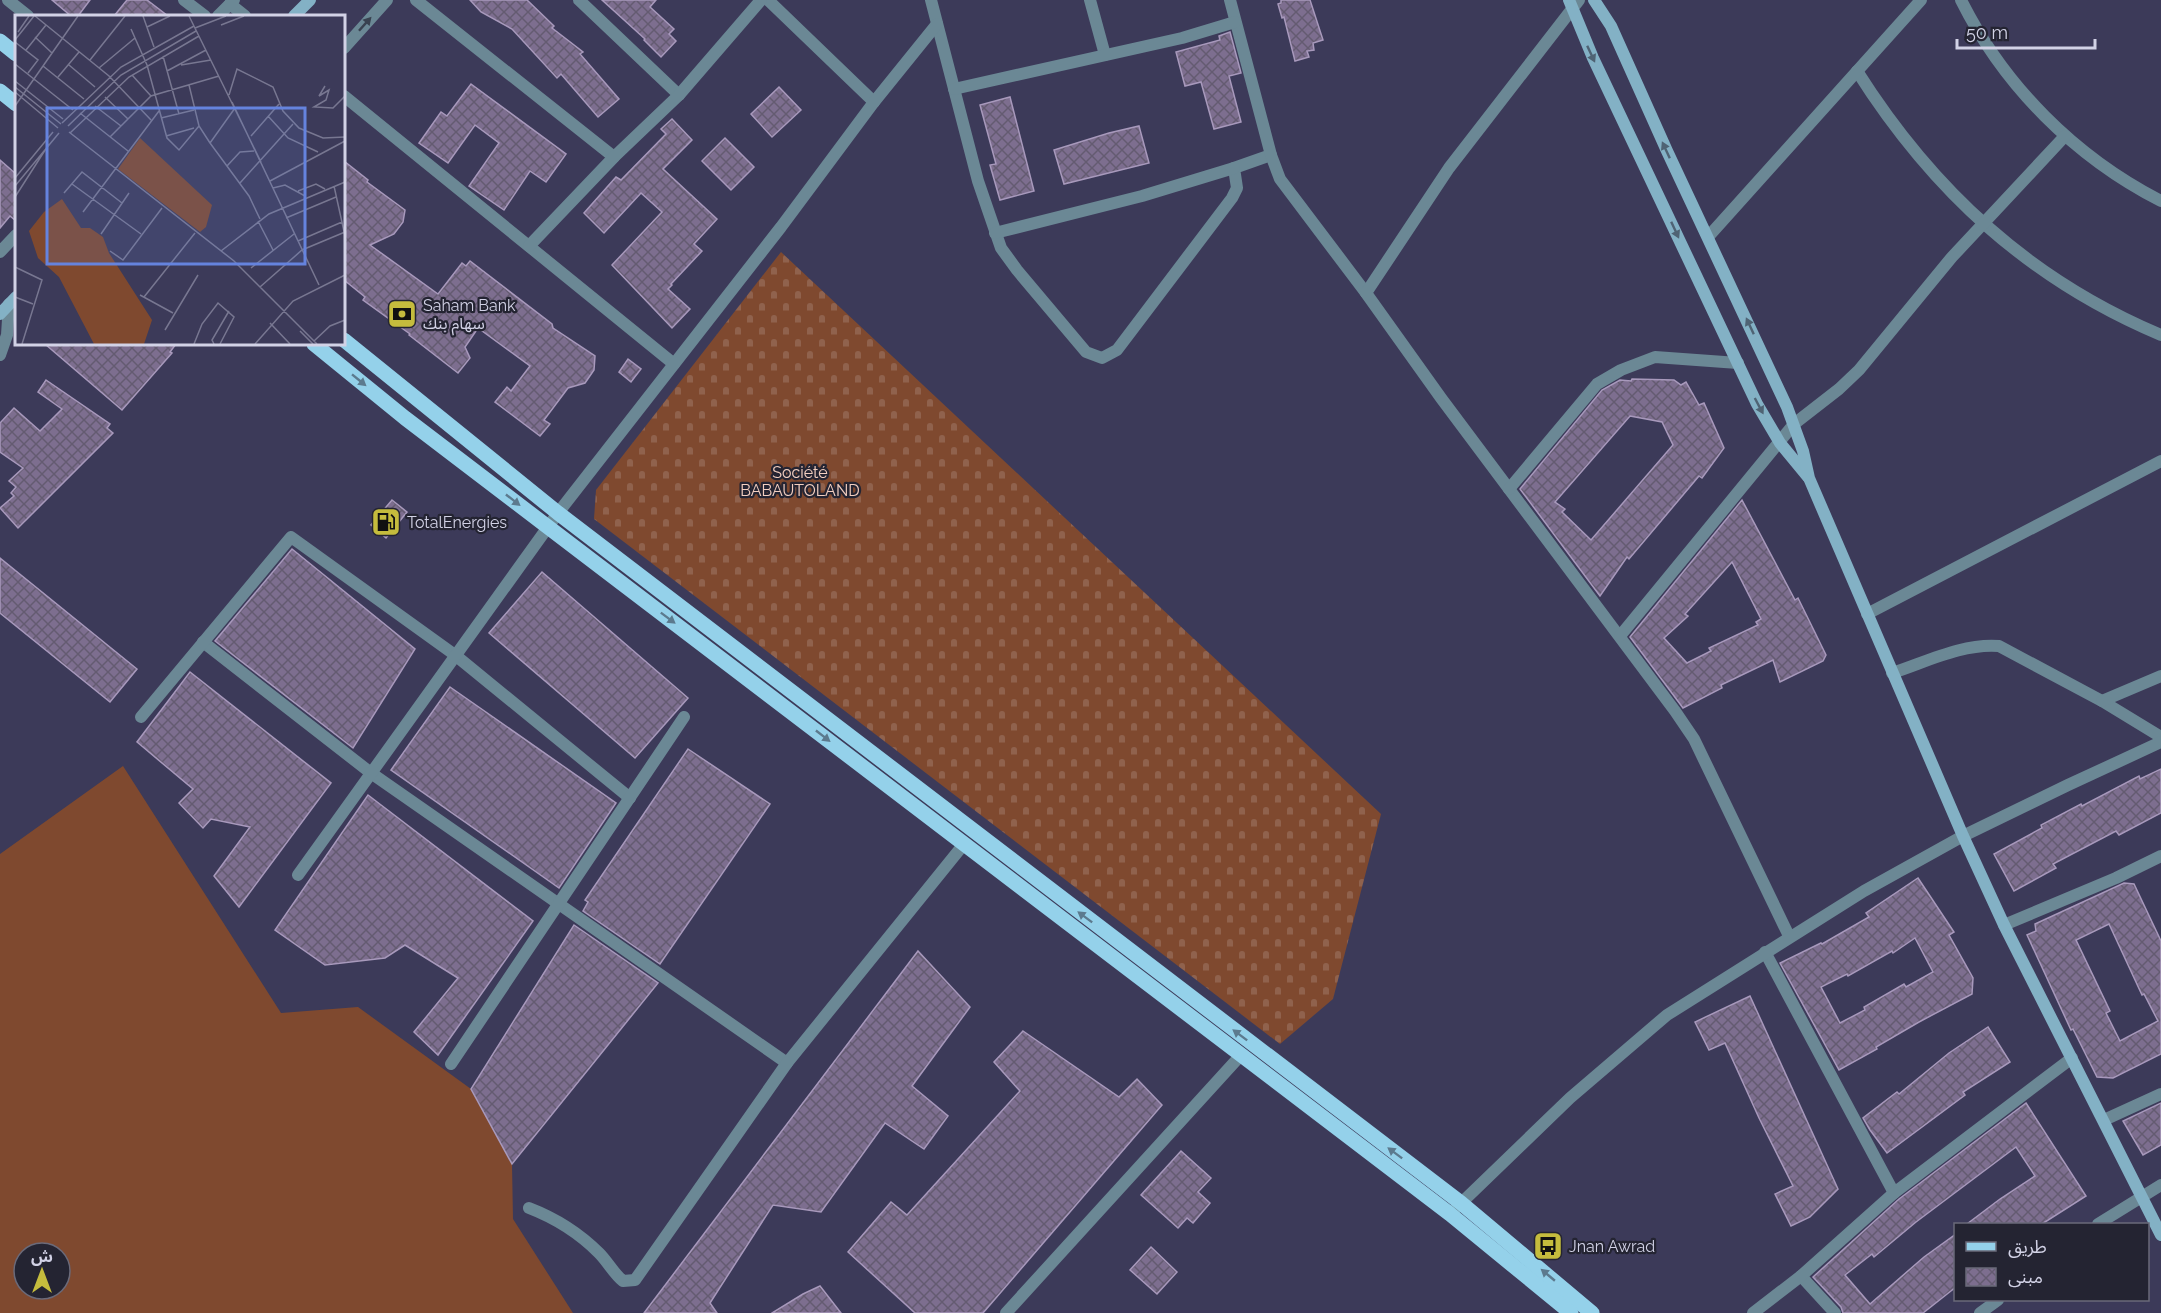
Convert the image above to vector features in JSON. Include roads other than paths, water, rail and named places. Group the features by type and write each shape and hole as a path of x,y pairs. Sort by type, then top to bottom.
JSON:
{"main road":[{"path":"0,41 15,53"},
{"path":"0,91 15,103"},
{"path":"345,340 558,513 1592,1313"},
{"path":"315,345 405,418 1241,1054 1456,1208 1571,1313"}],"street":[{"path":"8,0 27,15"},
{"path":"184,0 203,15"},
{"path":"295,15 310,0"},
{"path":"345,47 387,0"},
{"path":"416,0 614,157"},
{"path":"579,0 679,95"},
{"path":"529,246 614,157 679,95 761,0"},
{"path":"768,0 874,102"},
{"path":"931,0 978,181 995,233 1006,256 1086,352 1102,358 1117,350 1233,198 1237,188 1234,168"},
{"path":"1090,0 1106,55"},
{"path":"1230,0 1271,155 1280,179 1694,739 1789,936"},
{"path":"1594,0 1611,26 1794,424 1809,478 1963,836 2004,925 2161,1235"},
{"path":"1708,237 1921,0"},
{"path":"1961,0 1987,46 2030,101 2065,136 2113,173 2161,201"},
{"path":"219,15 232,2 244,15"},
{"path":"1366,293 1449,168 1573,3 1757,404 1780,443 1809,478"},
{"path":"954,89 1182,38 1235,22"},
{"path":"298,875 558,513 781,227 874,102 937,24"},
{"path":"1857,71 1884,113 1926,167 1982,223 2056,280 2096,304 2161,335"},
{"path":"345,97 674,364"},
{"path":"1620,636 1794,424 1839,389 1859,370 1982,223 2065,136"},
{"path":"995,233 1142,196 1271,155"},
{"path":"0,252 15,236"},
{"path":"0,314 13,300"},
{"path":"0,355 13,300"},
{"path":"1509,489 1597,384 1621,370 1655,357 1738,363"},
{"path":"1867,614 2161,461"},
{"path":"141,717 291,537 456,655 630,798"},
{"path":"203,642 371,772 787,1064"},
{"path":"1892,673 1969,648 1987,645 2000,646 2102,701 2161,737"},
{"path":"2102,701 2161,676"},
{"path":"451,1064 684,717"},
{"path":"1456,1208 1570,1098 1667,1015 1863,891 1963,836 2068,784 2161,742"},
{"path":"529,1208 556,1220 582,1238 600,1254 623,1281 635,1280 787,1064 964,844"},
{"path":"2004,925 2116,878 2161,856"},
{"path":"1765,951 1894,1193"},
{"path":"1006,1313 1241,1054"},
{"path":"1754,1313 1802,1276 1894,1193 2072,1058"},
{"path":"2104,1120 2161,1094"},
{"path":"2100,1223 2161,1185"},
{"path":"1802,1276 1835,1313"},
{"path":"1980,1313 1995,1301"}],"place":[{"name":"Saham Bank سهام بنك","path":"402,314"},
{"name":"TotalEnergies","path":"386,522"},
{"name":"Jnan Awrad","path":"1548,1246"}],"park label":[{"name":"Société BABAUTOLAND","path":"800,481"}]}
